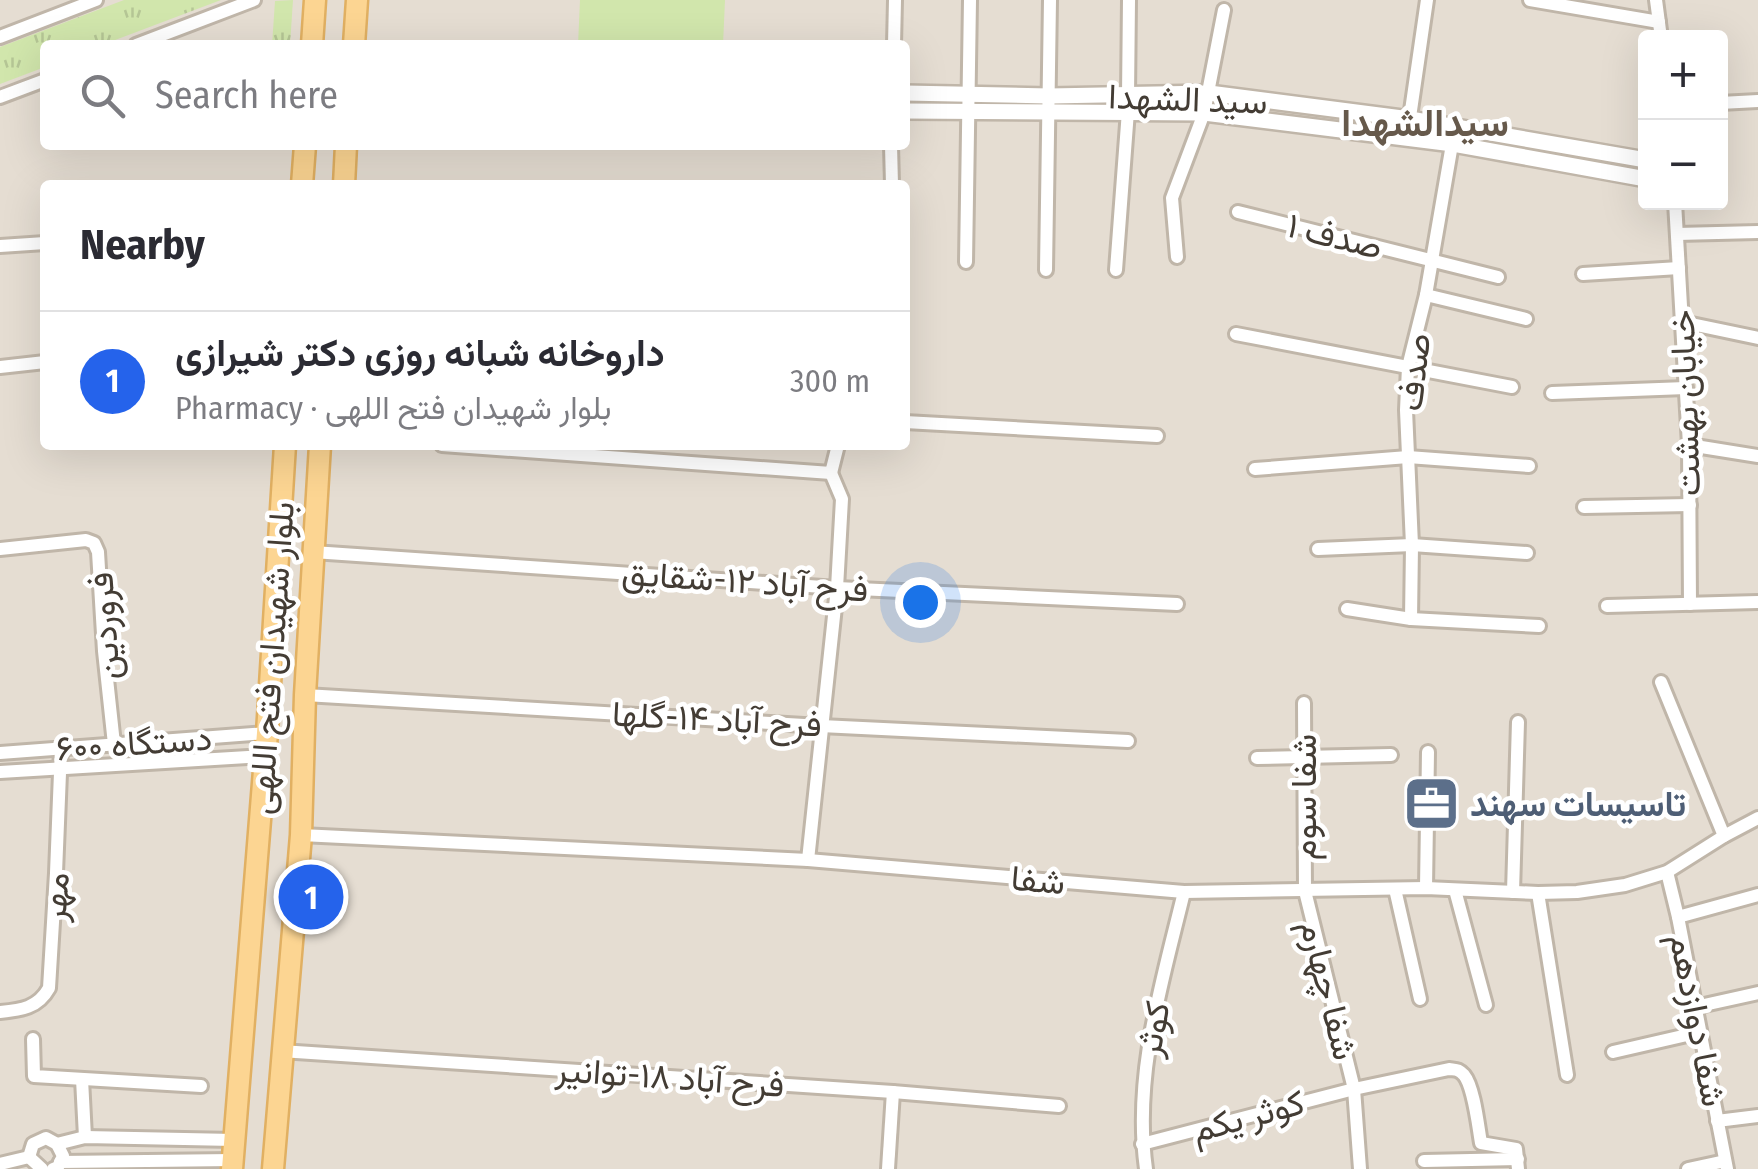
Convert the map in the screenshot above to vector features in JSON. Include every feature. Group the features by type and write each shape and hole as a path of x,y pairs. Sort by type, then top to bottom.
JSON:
{"main road":[{"path":"312,40 314,0"},
{"path":"354,40 356,0"},
{"path":"302,180 305,150"},
{"path":"344,180 346,150"},
{"name":"بلوار شهیدان فتح اللهی","path":"233,1156 268,733 285,450"},
{"name":"بلوار شهیدان فتح اللهی","path":"273,1169 301,835 320,450"}],"street":[{"path":"0,36 96,0"},
{"path":"149,40 254,0"},
{"path":"894,40 895,0"},
{"path":"966,262 970,0"},
{"path":"1046,270 1050,0"},
{"path":"1116,270 1128,104 1129,0"},
{"path":"1407,138 1428,0"},
{"path":"1530,0 1659,22"},
{"path":"1656,0 1660,30"},
{"path":"1178,257 1172,198 1204,113 1224,10"},
{"path":"0,97 40,82"},
{"name":"سید الشهدا","path":"910,94 1050,114 1209,93 1410,119 1454,135 1638,177"},
{"name":"سید الشهدا","path":"910,110 1049,96 1407,138 1454,135 1638,159"},
{"path":"1728,103 1758,101"},
{"name":"صدف","path":"1411,619 1408,367 1426,295 1454,135"},
{"path":"892,150 892,180"},
{"name":"خیابان بهشت","path":"1676,210 1689,446 1690,604"},
{"name":"صدف ۱","path":"1238,212 1498,278"},
{"path":"1677,234 1758,232"},
{"path":"0,246 40,243"},
{"path":"1583,274 1679,268"},
{"path":"1426,295 1526,319"},
{"path":"1682,322 1758,338"},
{"path":"1236,334 1512,387"},
{"path":"0,368 40,363"},
{"path":"1552,393 1686,388"},
{"path":"910,422 1157,436"},
{"path":"1689,446 1758,456"},
{"path":"511,450 831,473"},
{"path":"808,860 836,588 842,499 831,473 837,450"},
{"path":"1255,469 1408,457 1529,466"},
{"path":"1584,507 1690,505"},
{"name":"فروردین","path":"0,549 86,540 94,543 98,552 114,744"},
{"path":"1318,550 1412,546 1526,553"},
{"name":"فرح آباد ۱۲-شقایق","path":"313,552 836,588 1177,604"},
{"path":"1607,606 1758,602"},
{"path":"1348,609 1411,619 1539,626"},
{"path":"1661,682 1724,836"},
{"name":"فرح آباد ۱۴-گلها","path":"305,695 1128,741"},
{"name":"شفا سوم","path":"1304,703 1305,891"},
{"path":"1513,892 1518,722"},
{"name":"۶۰۰ دستگاه","path":"0,753 268,733"},
{"name":"مهر","path":"0,1012 24,1010 43,998 49,988 61,748"},
{"path":"1426,888 1428,752"},
{"path":"1256,758 1391,755"},
{"name":"۶۰۰ دستگاه","path":"0,772 266,756"},
{"name":"شفا","path":"301,835 808,860 1184,892 1426,888 1538,893 1576,892 1667,872 1758,818"},
{"name":"شفا دوازدهم","path":"1667,872 1726,1165"},
{"path":"1395,889 1420,999"},
{"path":"1455,890 1486,1005"},
{"name":"شفا چهارم","path":"1305,891 1354,1089 1360,1169"},
{"name":"کوثر","path":"1146,1169 1142,1144 1144,1071 1184,892"},
{"path":"1538,893 1568,1075"},
{"path":"1678,916 1758,895"},
{"path":"1696,1007 1758,994"},
{"path":"1612,1052 1700,1032"},
{"path":"33,1039 34,1076 201,1086"},
{"name":"فرح آباد ۱۸-توانیر","path":"282,1051 1059,1106"},
{"name":"شفا چهارم","path":"1354,1089 1457,1070 1469,1083 1482,1143 1513,1147 1518,1164"},
{"path":"82,1078 85,1136"},
{"name":"کوثر یکم","path":"1142,1144 1354,1089"},
{"path":"888,1169 894,1092"},
{"path":"1718,1121 1758,1116"},
{"path":"58,1144 85,1136 233,1156"},
{"path":"29,1158 33,1144 46,1138 58,1144 63,1156 57,1165"},
{"path":"57,1165 233,1156"},
{"path":"0,1164 29,1158"},
{"path":"29,1158 42,1169"},
{"path":"1424,1161 1518,1164"},
{"path":"1688,1169 1726,1165"}],"shaded area":[{"path":"0,0 1758,0 1758,1169 0,1169"}],"green space":[{"path":"124,0 221,0 115,40 40,40 40,69 0,84 0,47"},
{"path":"293,0 290,40 272,40 275,1"},
{"path":"580,0 725,0 723,40 578,40"}],"place":[{"name":"تاسیسات سهند","path":"1431,804"},
{"name":"داروخانه شبانه روزی دکتر شیرازی","path":"311,897"}],"district":[{"name":"سیدالشهدا","path":"1425,123"}]}
